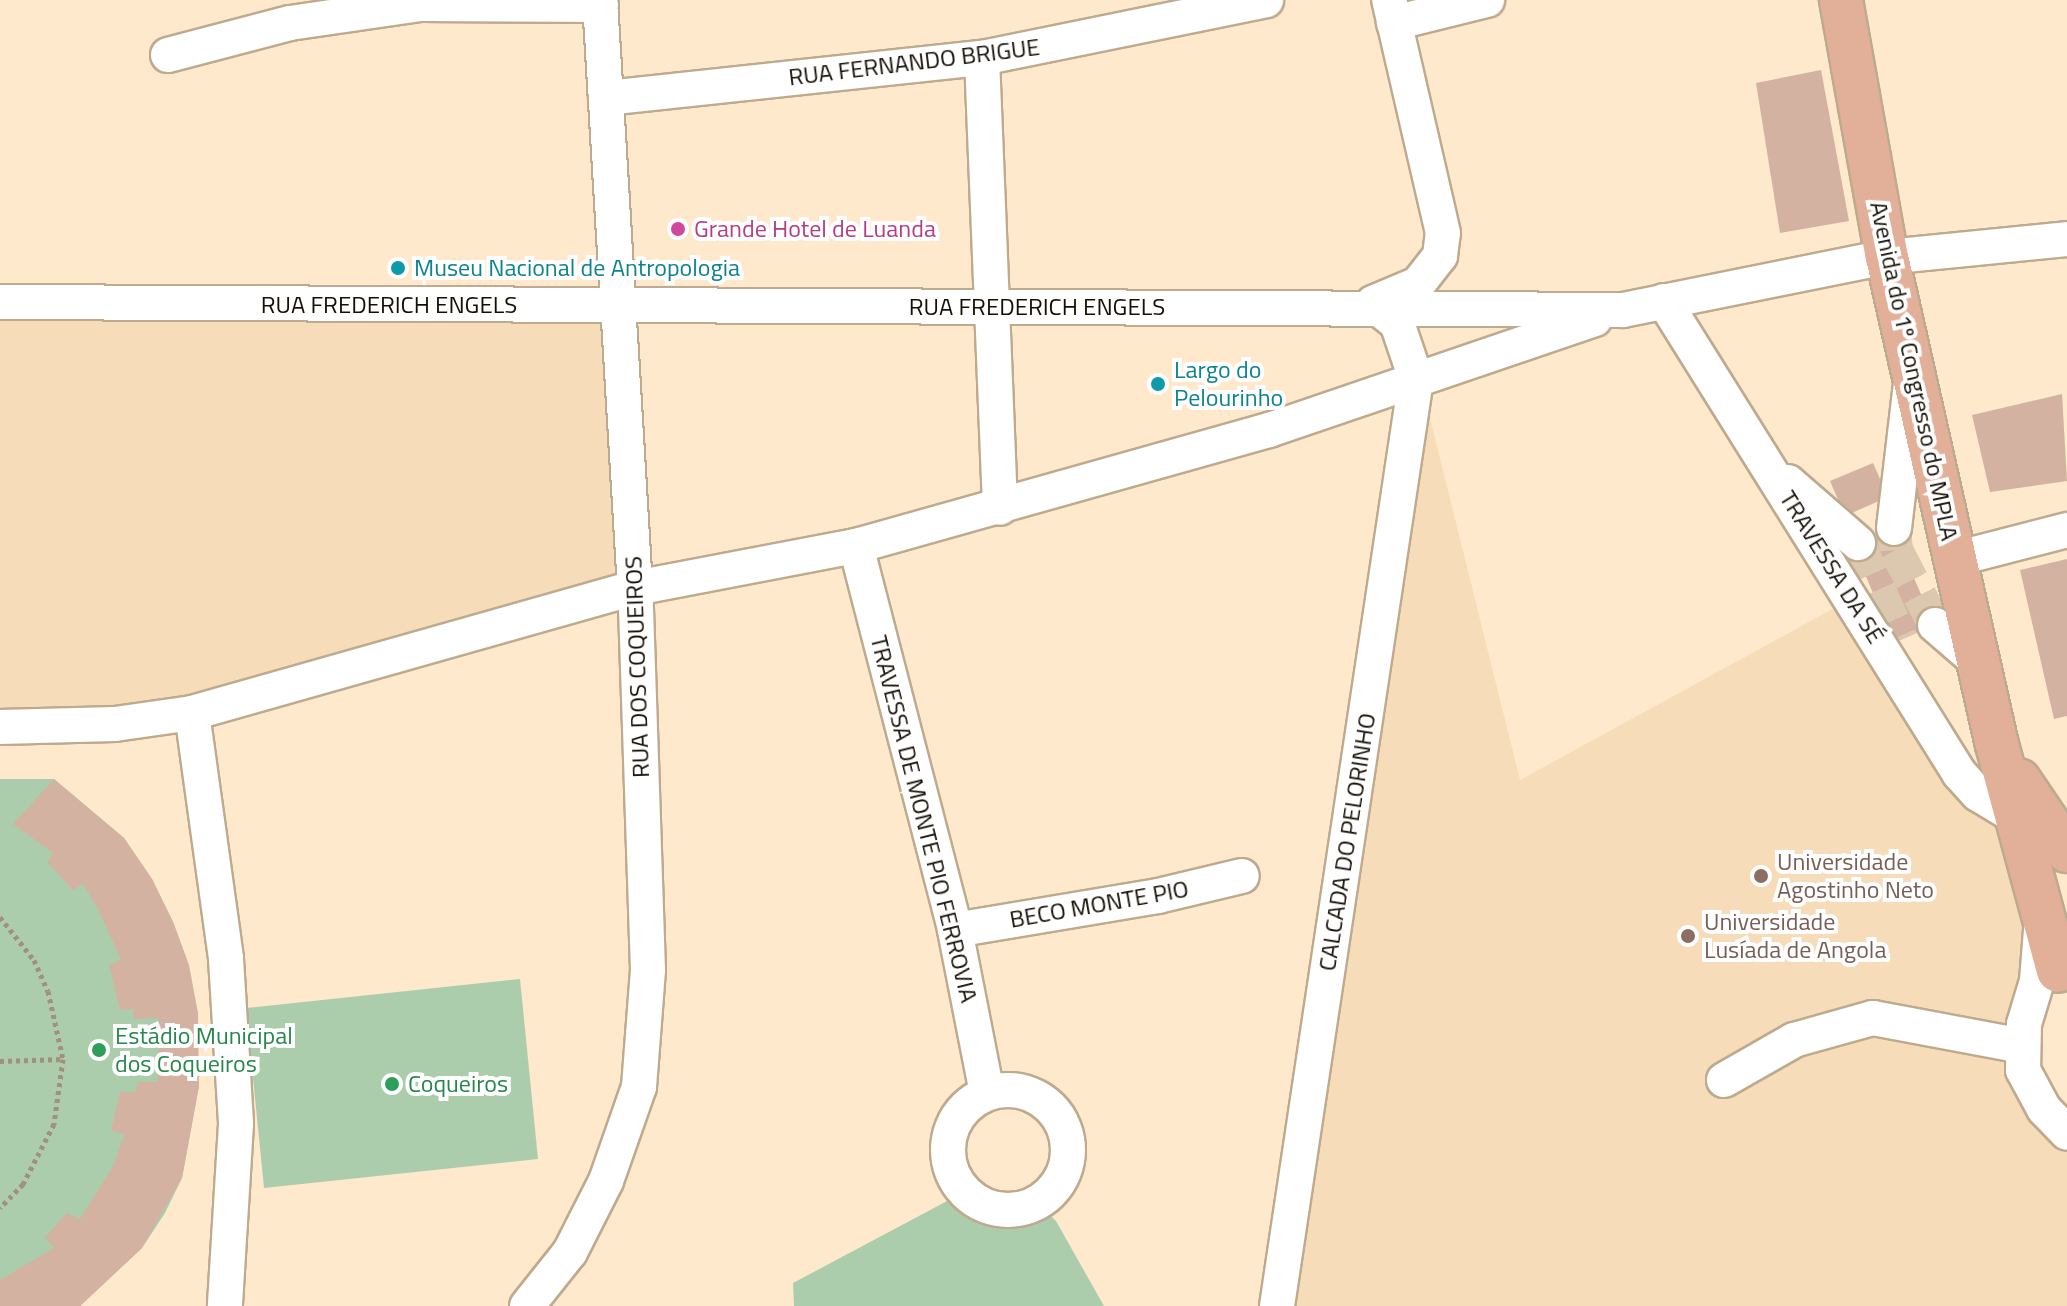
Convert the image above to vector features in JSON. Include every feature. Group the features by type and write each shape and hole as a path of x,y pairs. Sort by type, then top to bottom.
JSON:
{"main road":[{"name":"Avenida do 1º Congresso do MPLA","path":"1841,0 1887,257 1996,741 2036,890 2064,978"},
{"name":"Avenida do 1º Congresso do MPLA","path":"1996,741 2067,851"}],"street":[{"name":"RUA FERNANDO BRIGUE","path":"606,98 982,58 1266,0"},
{"path":"1366,309 1404,294 1418,284 1440,256 1441,211 1391,12 1487,0"},
{"path":"168,55 290,23 421,4 600,2"},
{"name":"RUA DOS COQUEIROS","path":"527,1306 570,1252 606,1181 639,1087 648,970 635,588 600,2"},
{"path":"982,58 1000,508"},
{"name":"RUA FREDERICH ENGELS","path":"0,302 1623,310 1887,257 2067,239"},
{"name":"TRAVESSA DA SÉ","path":"1664,301 1772,469 1959,773 1978,794 2016,817"},
{"path":"1366,309 1397,323 1416,379"},
{"path":"0,727 115,724 192,713 635,588 856,546 1269,430 1623,310"},
{"path":"1894,528 1913,372"},
{"name":"CALCADA DO PELORINHO","path":"1277,1306 1416,379"},
{"path":"1772,469 1858,543"},
{"path":"1955,559 2067,530"},
{"name":"TRAVESSA DE MONTE PIO FERROVIA","path":"856,546 955,930 987,1093"},
{"path":"1935,625 1979,663"},
{"path":"1901,640 1909,693"},
{"path":"192,713 226,959 236,1124 225,1306"},
{"name":"BECO MONTE PIO","path":"955,930 1158,896 1242,876"},
{"path":"2036,890 2040,958 2023,1035 2023,1070 2059,1122"},
{"path":"2023,1035 2064,978"},
{"path":"1724,1080 1794,1040 1873,1018 2023,1035"}],"path":[{"path":"0,917 34,960 48,991 63,1059 54,1124 23,1184 0,1208"},
{"path":"0,1061 63,1059"}],"shaded area":[{"path":"0,301 617,307 635,588 191,707 0,727"},
{"name":"Universidade Lusíada de Angola","path":"1425,398 1520,780 1851,599 1959,773 2016,817 2043,914 2022,1046 2067,1132 2067,1306 1277,1306"}],"green space":[{"name":"Estádio Municipal dos Coqueiros","path":"0,779 54,779 124,838 152,879 174,924 199,1086 182,1178 165,1213 142,1248 80,1306 0,1306"},
{"name":"Coqueiros","path":"520,979 538,1159 264,1188 246,1008"},
{"path":"964,1192 999,1210 1038,1203 1056,1221 1104,1306 794,1306 793,1283"}],"building":[{"path":"1821,70 1849,221 1780,233 1756,83"},
{"path":"2062,394 2067,481 1990,492 1972,415"},
{"path":"1873,463 1888,497 1845,516 1830,481"},
{"path":"1894,531 1934,625 1894,643 1854,548"},
{"path":"2067,559 2067,716 2054,719 2020,570"},
{"path":"54,779 124,838 152,879 174,924 189,965 198,1013 199,1086 182,1178 142,1248 80,1306 0,1306 0,1280 54,1248 45,1237 67,1213 80,1219 113,1166 124,1135 111,1130 120,1092 135,1092 138,1082 158,1082 159,1018 134,1019 133,1009 120,1010 109,965 121,960 98,909 83,884 73,890 47,862 53,853 13,824"}],"tunnel":[{"path":"1894,528 1896,550 1935,625"},
{"path":"1858,543 1901,640"}],"place":[{"name":"Grande Hotel de Luanda","path":"678,229"},
{"name":"Museu Nacional de Antropologia","path":"398,268"},
{"name":"Largo do Pelourinho","path":"1158,384"},
{"name":"Universidade Agostinho Neto","path":"1761,876"},
{"name":"Universidade Lusíada de Angola","path":"1688,936"},
{"name":"Estádio Municipal dos Coqueiros","path":"99,1050"},
{"name":"Coqueiros","path":"392,1084"}]}
